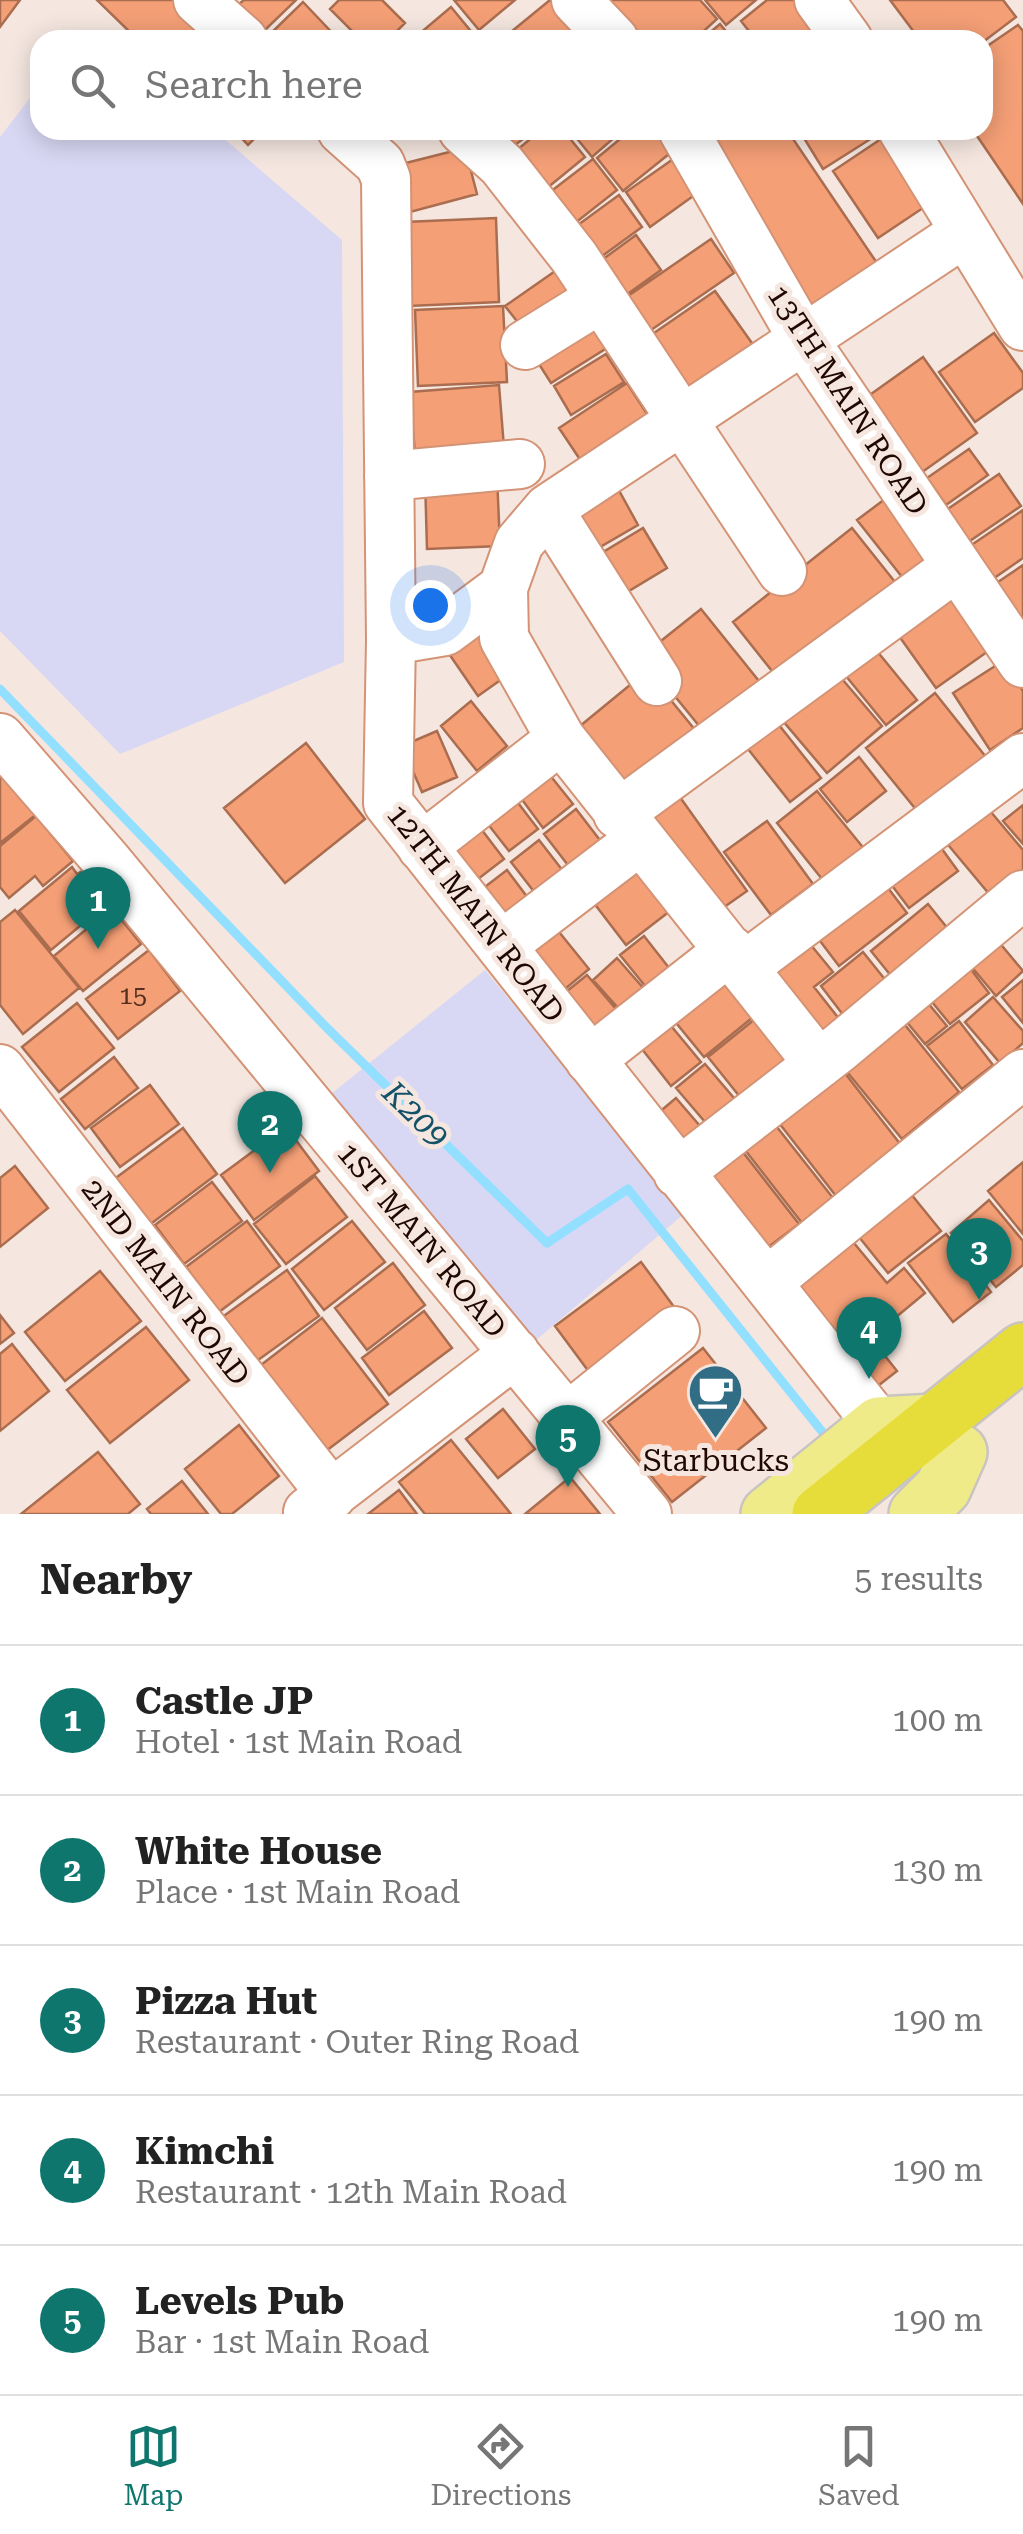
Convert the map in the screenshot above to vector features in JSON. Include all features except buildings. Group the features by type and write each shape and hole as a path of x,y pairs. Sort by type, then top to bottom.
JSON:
{"highway":[{"path":"880,1514 1023,1351"},
{"path":"820,1514 947,1437 1023,1400"}],"main road":[{"path":"769,1514 879,1425 947,1437 943,1488 917,1514"}],"street":[{"path":"198,0 232,30"},
{"path":"576,0 604,30"},
{"path":"820,0 841,30"},
{"name":"12TH MAIN ROAD","path":"353,140 380,164 386,179 392,640 386,798 879,1425"},
{"path":"474,140 502,164 601,298 782,571"},
{"name":"13TH MAIN ROAD","path":"689,140 802,337 1023,663"},
{"path":"909,140 1023,326"},
{"path":"819,1064 561,740 504,638 504,588 519,542 548,509 965,232"},
{"path":"525,345 601,298"},
{"path":"389,476 520,464"},
{"path":"548,509 658,681"},
{"path":"501,946 629,827 957,566"},
{"path":"392,640 445,631 504,588"},
{"name":"1ST MAIN ROAD","path":"0,738 647,1514"},
{"path":"422,846 561,740"},
{"path":"590,1060 1023,758"},
{"path":"678,1173 819,1064 1023,895"},
{"name":"2ND MAIN ROAD","path":"0,1069 319,1504"},
{"path":"767,1282 1023,1074"},
{"path":"568,1416 675,1332"},
{"path":"319,1504 516,1353"}],"shaded area":[{"path":"30,98 30,140 226,140 342,240 344,662 120,754 0,631 0,137"},
{"path":"485,970 685,1213 528,1347 326,1098"}],"waterway":[{"name":"K209","path":"0,689 327,1028 547,1243 628,1189 824,1434"}],"place":[{"name":"Castle JP","path":"98,949"},
{"name":"White House","path":"270,1173"},
{"name":"Pizza Hut","path":"979,1300"},
{"name":"Kimchi","path":"869,1379"},
{"name":"Starbucks","path":"716,1441"},
{"name":"Levels Pub","path":"568,1487"}]}
